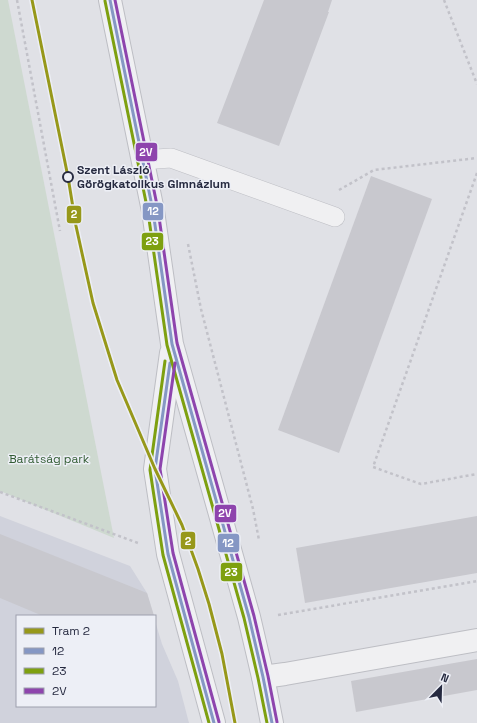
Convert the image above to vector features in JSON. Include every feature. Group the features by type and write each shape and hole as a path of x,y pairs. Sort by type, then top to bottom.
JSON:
{"street":[{"path":"110,0 153,211 172,344 249,617 272,723"},
{"path":"172,344 155,469 168,554 214,723"},
{"path":"263,677 300,672 477,640"}],"lane":[{"path":"142,160 171,158 335,217"}],"path":[{"path":"17,0 60,231"},
{"path":"444,0 477,84"},
{"path":"308,208 374,170 477,158"},
{"path":"477,173 373,466 421,484 477,474"},
{"path":"188,243 201,309 253,509 260,548"},
{"path":"0,492 168,554"},
{"path":"271,616 477,581"}],"shaded area":[{"path":"0,516 130,566 147,593 154,615 16,615 16,707 156,707 156,624 162,644 178,681 189,723 0,723"}],"green space":[{"name":"Barátság park","path":"0,0 8,0 114,538 0,491"}],"building":[{"path":"264,0 332,0 329,12 279,146 217,123"},
{"path":"371,176 432,199 339,453 278,430"},
{"path":"477,516 477,573 305,603 296,548"},
{"path":"0,534 147,593 154,615 41,615 0,598"},
{"path":"477,659 477,690 356,712 351,681"}],"tram line":[{"name":"2","path":"32,0 68,177 76,226 93,303 117,380 155,469 182,525 198,569 222,654 235,723"}],"transit line":[{"name":"12","path":"110,0 153,211 172,344 249,617 272,723"},
{"name":"2V","path":"115,0 158,210 177,343 254,616 277,722"},
{"name":"23","path":"105,1 148,212 167,345 244,618 267,723"},
{"name":"23","path":"165,361 150,470 163,555 209,723"},
{"name":"12","path":"170,363 155,469 168,554 214,723"},
{"name":"2V","path":"175,363 160,469 173,553 219,722"}],"place":[{"name":"Szent László Görögkatolikus Gimnázium","path":"68,177"}]}
